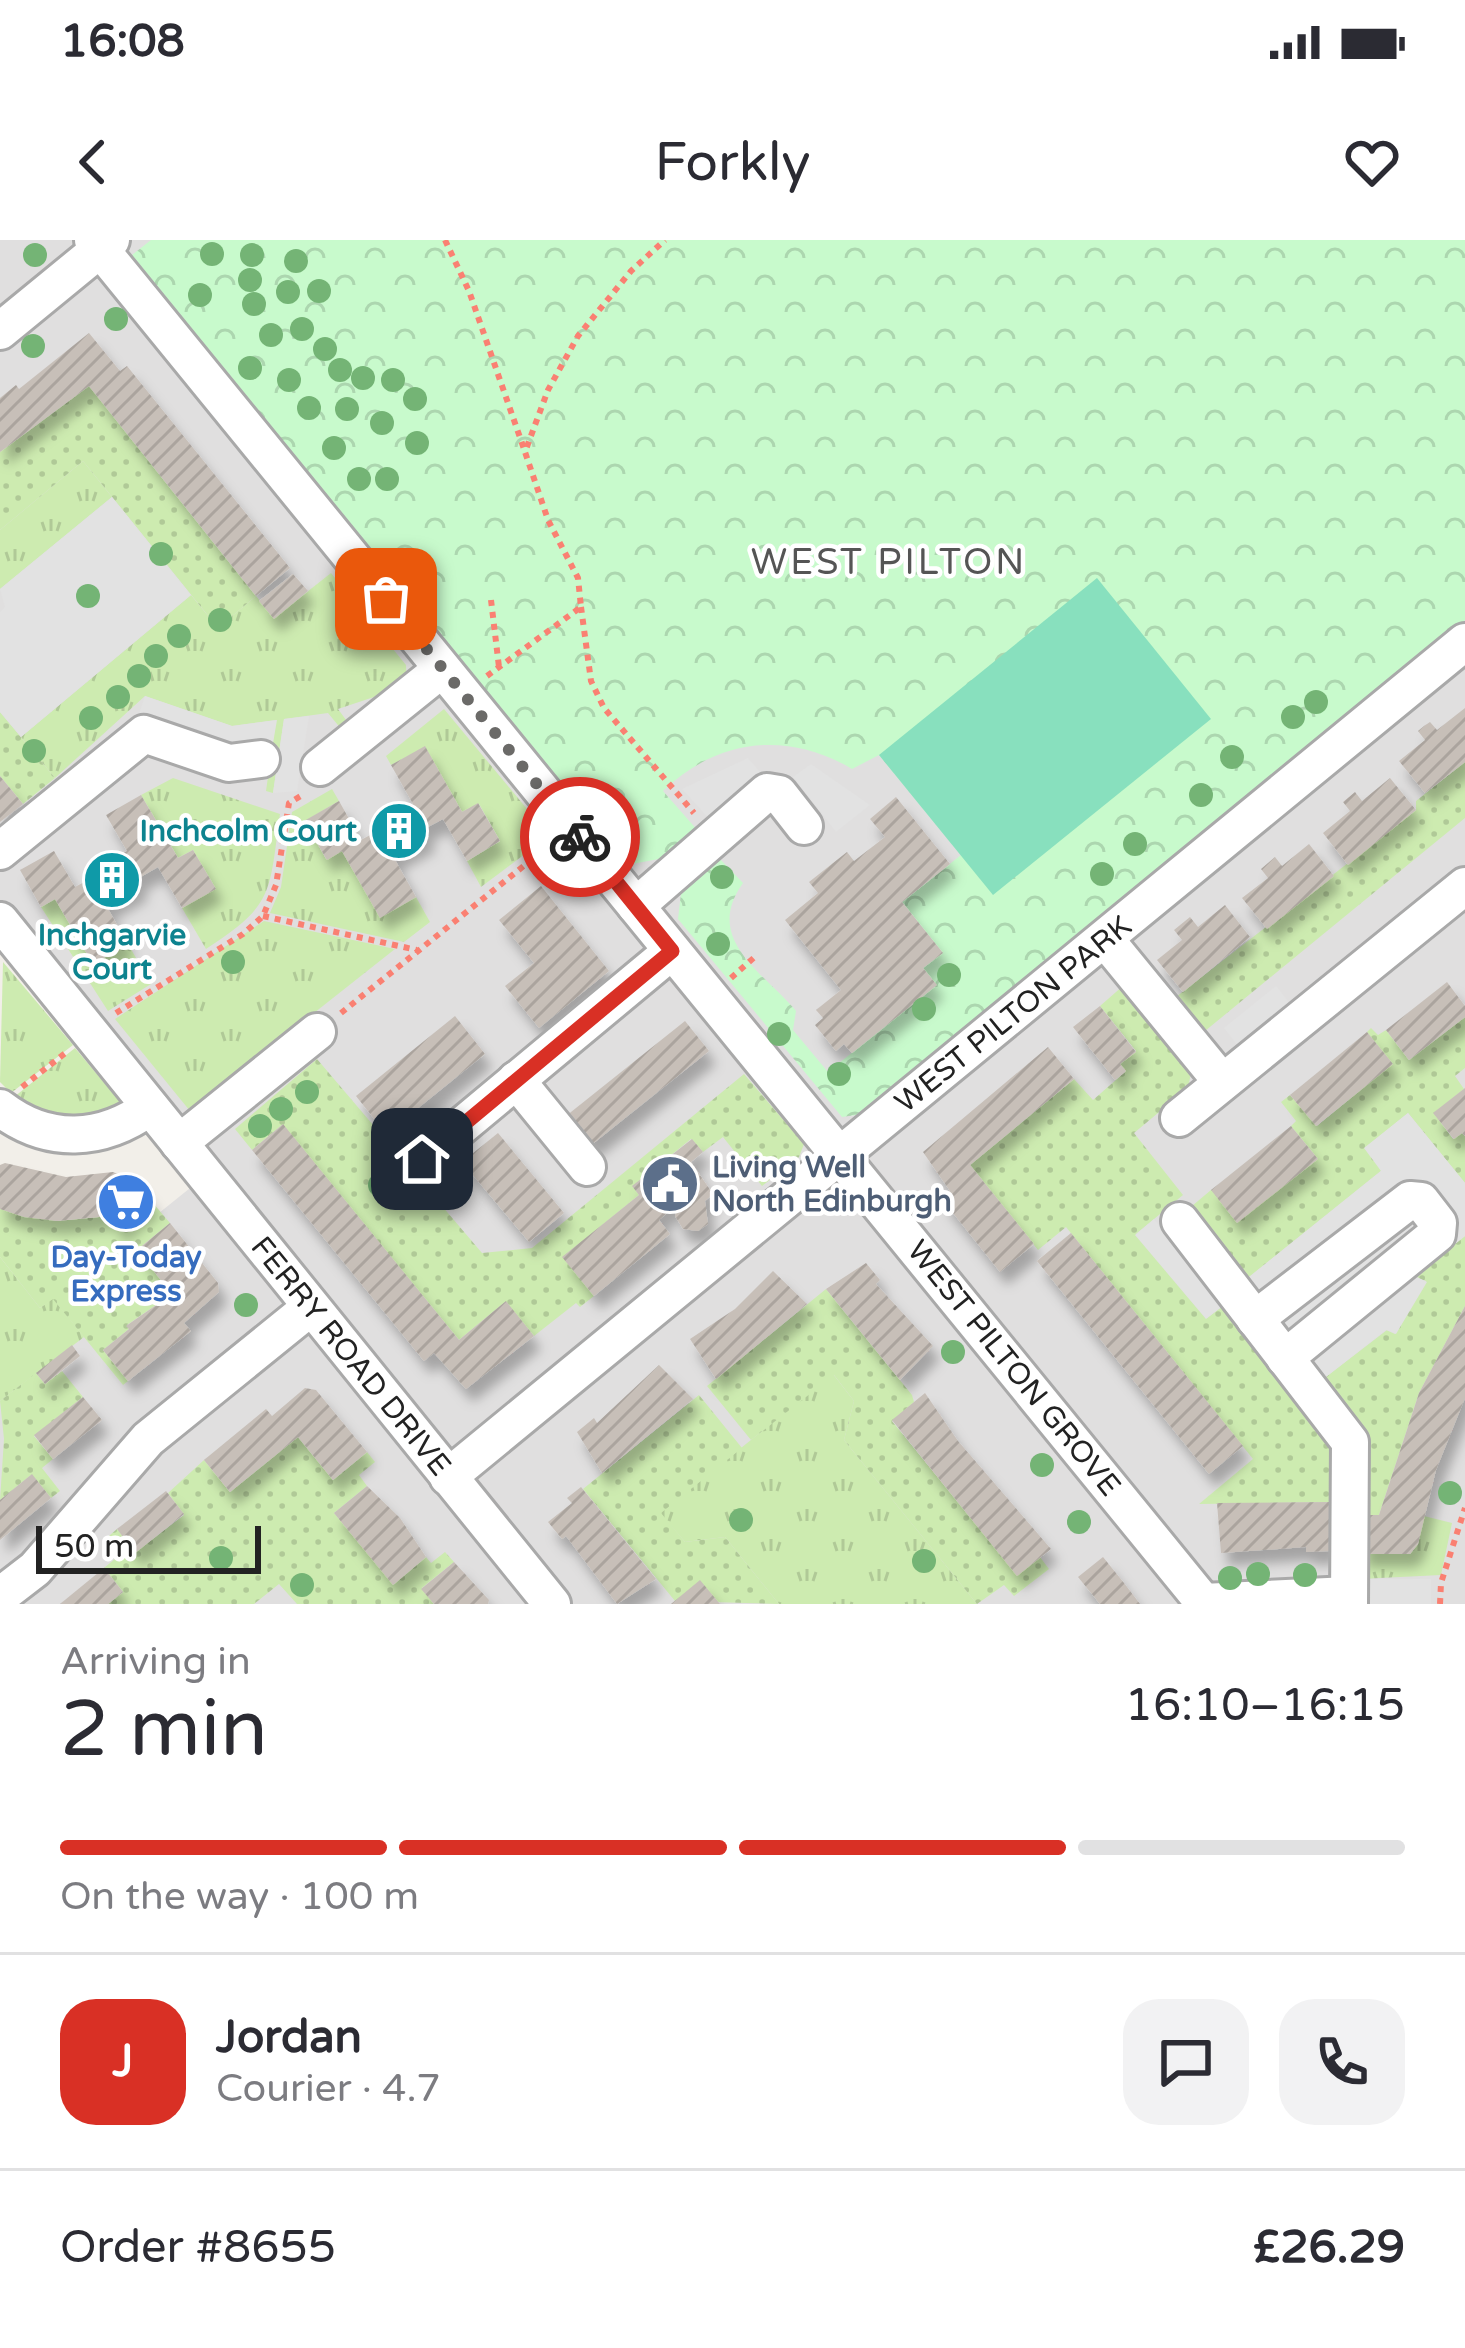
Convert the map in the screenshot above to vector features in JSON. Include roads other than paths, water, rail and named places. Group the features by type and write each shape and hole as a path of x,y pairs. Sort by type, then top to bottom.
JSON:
{"street":[{"path":"0,331 102,243"},
{"name":"WEST PILTON GROVE","path":"102,243 453,682 1204,1603"},
{"name":"WEST PILTON PARK","path":"448,1477 1461,652"},
{"path":"320,767 453,682"},
{"path":"0,851 144,734 229,763 261,759"},
{"path":"636,906 770,792 779,794 804,826"},
{"path":"1179,1118 1465,886"},
{"name":"FERRY ROAD DRIVE","path":"3,931 552,1604"},
{"path":"1105,939 1222,1082"},
{"path":"422,1159 672,951"},
{"path":"179,1143 317,1032"},
{"path":"516,1080 587,1167"},
{"path":"9,1099 22,1124 65,1136 111,1130 150,1107"},
{"path":"1255,1319 1410,1200 1421,1201 1436,1220 1437,1234 1285,1358"},
{"path":"1190,1245 1255,1319 1350,1442 1349,1600 1204,1603"},
{"path":"0,1596 35,1570 148,1439 311,1307"}],"place":[{"name":"Inchcolm Court","path":"399,831"},
{"name":"Inchgarvie Court","path":"112,880"},
{"name":"Living Well North Edinburgh","path":"670,1184"},
{"name":"Day-Today Express","path":"126,1202"}],"district":[{"name":"WEST PILTON","path":"889,561"}]}
